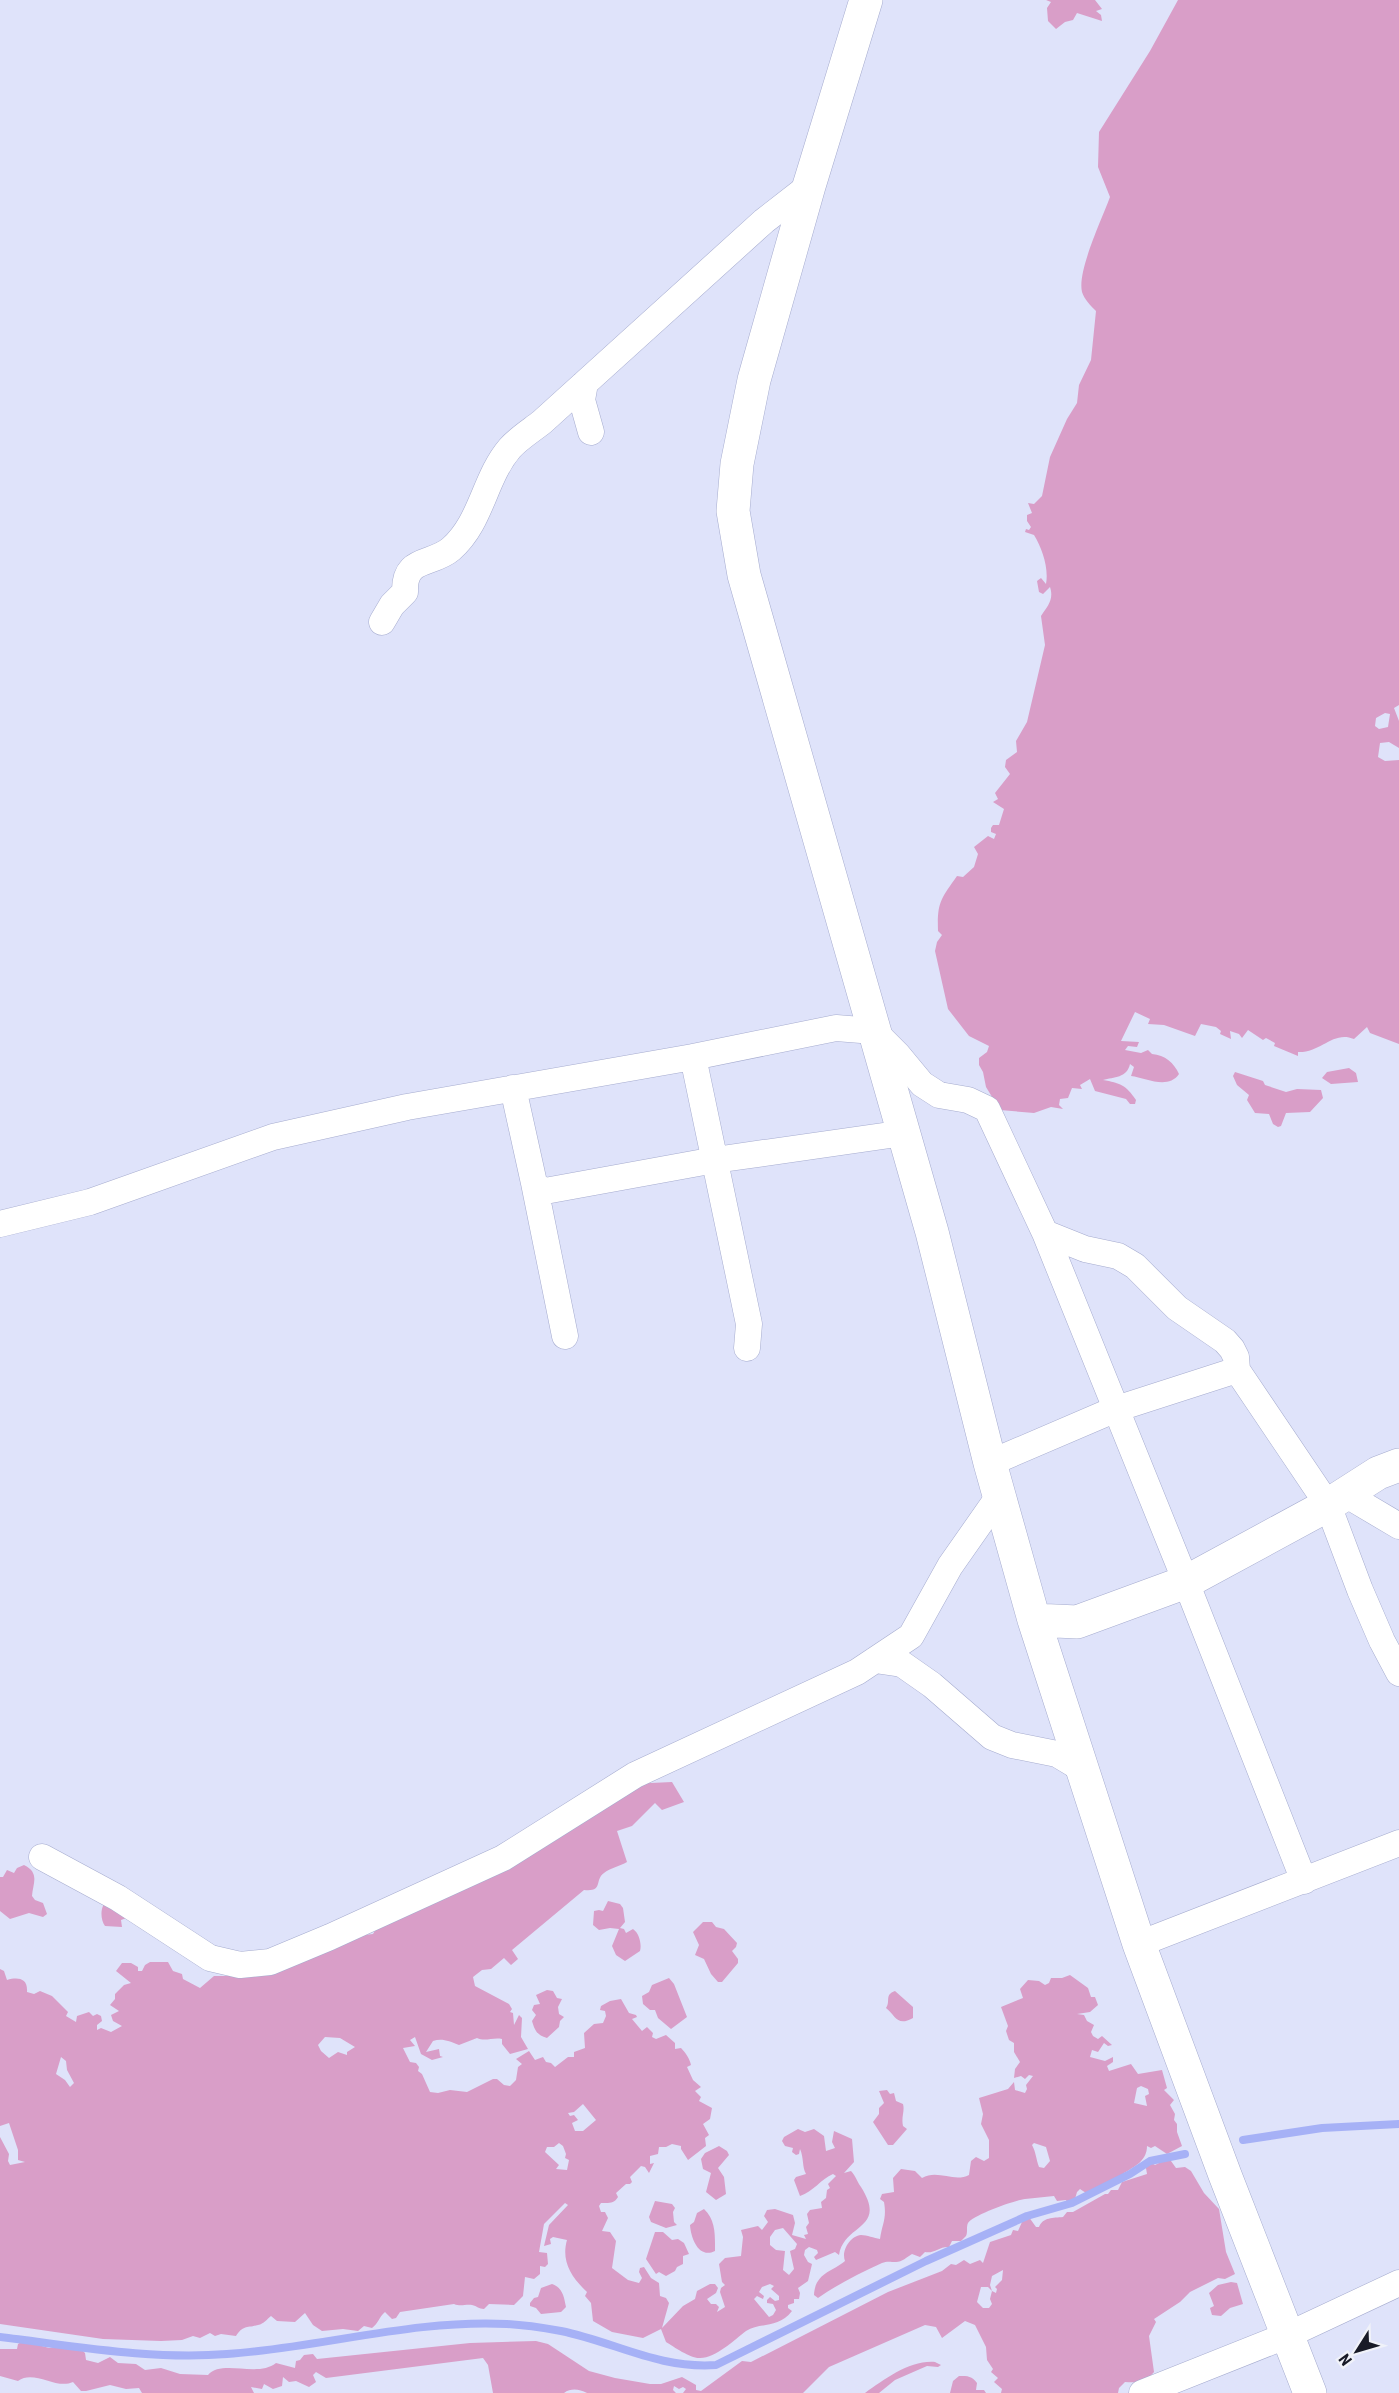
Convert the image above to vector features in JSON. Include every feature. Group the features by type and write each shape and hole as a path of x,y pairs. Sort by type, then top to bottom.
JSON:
{"street":[{"path":"866,0 809,186 754,380 736,464 733,511 744,575 932,1232 990,1463 1034,1620 1139,1944 1225,2175 1310,2393"},
{"path":"382,622 392,605 405,592 405,579 411,568 450,550 470,528 492,478 509,449 764,221 809,186"},
{"path":"585,383 582,400 591,432"},
{"path":"0,1224 90,1202 273,1137 407,1107 693,1057 836,1028 874,1031 922,1084 939,1095 968,1100 987,1109 1045,1233 1304,1881"},
{"path":"693,1057 749,1324 747,1348"},
{"path":"513,1088 539,1193 564,1336"},
{"path":"539,1193 715,1160 904,1133"},
{"path":"1045,1233 1085,1249 1118,1256 1135,1266 1177,1308 1232,1348 1236,1357 1237,1370 1336,1500 1360,1590 1399,1673"},
{"path":"990,1463 1116,1409 1237,1370"},
{"path":"1034,1620 1077,1622 1186,1581 1336,1500 1378,1473 1399,1465"},
{"path":"42,1857 118,1898 210,1958 240,1965 270,1962 330,1938 503,1858 635,1775 857,1672 911,1636 950,1566 999,1496"},
{"path":"1336,1500 1399,1526"},
{"path":"875,1660 902,1664 932,1685 992,1737 1057,1754 1082,1769"},
{"path":"1139,1944 1399,1843"},
{"path":"1142,2393 1288,2335 1399,2283"}],"shaded area":[{"path":"1046,0 1095,0 1102,9 1096,11 1101,15 1102,21 1077,13 1073,20 1065,22 1056,29 1048,21 1047,8 1051,2"},
{"path":"1178,0 1399,0 1399,705 1394,708 1399,721 1399,748 1389,742 1380,743 1378,757 1385,761 1399,760 1399,1044 1370,1033 1367,1027 1354,1039 1340,1037 1333,1039 1314,1049 1298,1052 1298,1056 1274,1046 1275,1043 1266,1038 1263,1040 1248,1030 1242,1038 1239,1034 1230,1031 1231,1039 1220,1034 1221,1031 1216,1027 1201,1024 1195,1036 1164,1025 1148,1024 1150,1019 1135,1012 1121,1041 1139,1042 1137,1047 1128,1046 1125,1050 1141,1053 1148,1050 1152,1054 1165,1058 1172,1063 1179,1074 1174,1079 1156,1082 1131,1076 1134,1067 1130,1064 1123,1074 1103,1080 1126,1088 1136,1100 1135,1104 1130,1104 1126,1099 1095,1091 1090,1079 1080,1085 1082,1089 1072,1088 1068,1098 1060,1099 1059,1105 1063,1109 1051,1107 1034,1113 1000,1110 986,1087 979,1065 979,1058 987,1052 989,1046 969,1036 948,1009 935,951 942,935 938,931 938,913 944,896 957,876 963,877 974,867 978,854 974,847 988,836 994,839 996,834 991,832 991,828 993,825 999,825 1004,809 993,802 998,799 995,793 1010,774 1005,767 1006,760 1017,752 1016,741 1027,722 1045,645 1041,616 1051,599 1050,587 1043,594 1039,592 1037,581 1041,578 1046,584 1047,571 1037,540 1034,535 1025,532 1031,527 1027,521 1027,515 1032,513 1028,503 1034,504 1042,496 1050,457 1077,403 1079,385 1091,360 1096,311 1083,295 1081,283 1096,231 1110,197 1098,167 1099,132 1150,51","holes":["1385,713 1390,714 1388,727 1379,729 1375,726 1376,718"]},
{"path":"1349,1068 1356,1073 1358,1082 1331,1084 1322,1078 1327,1072"},
{"path":"1235,1072 1263,1081 1265,1085 1286,1092 1297,1089 1321,1090 1323,1098 1310,1112 1286,1113 1281,1126 1278,1127 1273,1124 1269,1114 1255,1113 1247,1100 1249,1095 1237,1085 1233,1076"},
{"path":"672,1782 684,1802 662,1810 655,1803 632,1826 617,1831 627,1862 604,1873 594,1889 584,1890 512,1950 518,1959 511,1965 504,1958 491,1969 482,1970 473,1977 475,1986 509,2004 512,2009 510,2012 513,2013 514,2025 519,2015 522,2018 521,2037 528,2049 510,2054 502,2044 502,2039 477,2038 459,2045 446,2040 436,2040 426,2052 439,2049 440,2056 443,2057 432,2060 421,2054 415,2037 410,2040 415,2046 403,2048 410,2062 416,2063 419,2067 418,2071 422,2074 430,2092 450,2090 467,2092 493,2079 510,2086 516,2080 518,2067 522,2064 516,2059 529,2051 535,2060 543,2057 546,2062 555,2067 568,2057 574,2057 574,2052 585,2048 584,2033 594,2024 603,2023 606,2016 605,2011 600,2010 601,2006 621,1999 629,2013 636,2015 637,2017 632,2019 642,2031 647,2027 653,2033 652,2037 656,2039 666,2035 675,2043 675,2049 683,2050 691,2065 687,2067 693,2080 701,2087 695,2091 701,2097 699,2101 712,2108 710,2119 703,2124 709,2135 705,2138 706,2146 688,2160 681,2146 672,2144 659,2147 658,2154 650,2156 650,2164 654,2163 649,2173 645,2167 641,2166 630,2177 632,2182 616,2193 618,2197 615,2201 601,2203 599,2206 601,2212 605,2212 608,2218 602,2231 610,2232 616,2241 612,2268 628,2280 639,2283 642,2278 640,2268 644,2267 651,2278 659,2283 660,2296 666,2298 669,2303 662,2328 683,2306 695,2299 697,2291 710,2284 715,2284 718,2288 716,2293 707,2299 711,2304 719,2307 717,2312 725,2307 720,2292 725,2285 722,2282 719,2264 725,2258 741,2256 743,2237 741,2230 758,2226 762,2230 768,2222 764,2216 767,2210 775,2209 793,2215 795,2223 792,2235 806,2239 804,2235 808,2234 806,2227 809,2223 807,2214 810,2210 822,2208 821,2202 826,2198 827,2190 830,2188 828,2184 836,2176 833,2174 829,2176 809,2192 800,2196 794,2180 806,2174 801,2152 800,2149 799,2154 796,2155 792,2152 793,2148 785,2146 782,2141 784,2137 798,2129 805,2132 814,2129 824,2136 826,2151 835,2148 832,2142 834,2131 852,2139 854,2162 844,2173 851,2171 854,2175 868,2201 870,2211 867,2219 842,2245 839,2255 835,2252 816,2260 814,2257 818,2253 817,2250 809,2247 805,2250 804,2255 812,2264 808,2281 798,2288 799,2299 794,2299 794,2303 788,2305 792,2311 787,2317 775,2323 751,2328 724,2348 699,2358 682,2352 666,2342 661,2329 643,2338 612,2332 593,2321 591,2303 585,2296 587,2292 576,2280 566,2262 567,2240 553,2237 550,2239 551,2244 544,2246 549,2225 568,2205 565,2203 544,2224 539,2252 547,2253 548,2264 545,2267 540,2266 540,2274 534,2279 525,2277 523,2296 514,2305 489,2304 481,2309 472,2305 454,2304 400,2312 396,2318 392,2319 385,2312 372,2328 364,2326 358,2331 343,2329 322,2331 313,2325 305,2313 295,2322 277,2321 271,2316 264,2323 243,2328 236,2336 221,2334 215,2336 210,2333 200,2338 193,2336 182,2340 161,2341 103,2339 0,2324 0,2137 9,2154 10,2165 25,2162 18,2160 18,2150 9,2123 0,2126 0,1969 4,1971 7,1980 24,1981 27,1992 34,1994 40,1991 52,1996 68,2012 66,2016 76,2022 77,2016 89,2012 93,2016 97,2014 101,2016 102,2021 97,2025 97,2030 101,2028 111,2032 122,2026 113,2021 111,2015 119,2011 110,2005 115,1999 115,1994 124,1985 131,1983 116,1971 122,1963 131,1963 138,1967 138,1971 142,1971 150,1962 168,1962 173,1971 182,1974 183,1979 200,1988 214,1976 251,1976 356,1936 373,1934 377,1927 540,1850 561,1837 630,1784","holes":["325,2037 340,2038 355,2047 347,2052 347,2055 338,2052 329,2058 318,2045","61,2057 66,2061 67,2070 74,2083 70,2087 56,2074","583,2104 596,2120 583,2131 575,2131 572,2123 578,2120 574,2115 570,2116 568,2113 574,2112","559,2143 563,2146 565,2158 569,2160 567,2170 556,2169 559,2165 545,2152 547,2147 554,2147","783,2228 797,2244 795,2249 790,2251 794,2269 789,2275 783,2270 785,2251 776,2250 770,2245 770,2237 775,2230","770,2284 774,2286 771,2289 779,2296 779,2300 775,2301 770,2297 767,2300 767,2303 773,2304 776,2310 773,2315 769,2317 754,2299 757,2296 763,2299 764,2296 759,2292 762,2287"]},
{"path":"24,1865 34,1875 32,1896 43,1903 47,1914 43,1917 29,1913 10,1919 0,1911 0,1877 3,1877 7,1870 14,1873 17,1868"},
{"path":"608,1901 620,1904 623,1908 625,1922 620,1928 626,1933 633,1929 640,1939 640,1951 625,1961 616,1955 612,1946 619,1929 599,1930 593,1925 594,1911 603,1911"},
{"path":"104,1904 129,1917 121,1920 122,1927 105,1926 102,1915"},
{"path":"703,1922 712,1922 716,1927 724,1929 737,1943 732,1951 738,1963 722,1982 718,1982 711,1974 704,1959 695,1955 699,1945 693,1932"},
{"path":"1070,1975 1088,1988 1091,1997 1095,1997 1098,2005 1090,2012 1077,2014 1084,2015 1087,2021 1094,2025 1091,2032 1093,2036 1098,2039 1102,2036 1112,2045 1108,2046 1104,2043 1098,2052 1092,2050 1090,2057 1105,2061 1113,2057 1113,2062 1107,2066 1109,2071 1131,2064 1138,2074 1162,2070 1167,2088 1164,2090 1174,2100 1170,2105 1175,2114 1174,2120 1182,2146 1167,2154 1155,2146 1151,2148 1147,2146 1143,2159 1124,2173 1123,2178 1089,2195 1080,2189 1075,2199 1067,2202 1066,2200 1057,2201 1054,2196 1025,2199 1004,2205 968,2223 966,2236 961,2241 952,2241 949,2247 925,2252 920,2257 912,2254 900,2261 882,2263 818,2298 814,2295 817,2282 821,2277 845,2261 845,2249 853,2238 866,2235 880,2239 885,2213 884,2202 880,2199 882,2194 894,2192 893,2178 901,2169 915,2171 922,2178 934,2175 958,2178 969,2175 971,2161 976,2157 984,2161 989,2158 989,2140 981,2124 983,2114 979,2098 1008,2089 1014,2082 1015,2090 1025,2093 1026,2085 1033,2076 1029,2075 1025,2079 1021,2076 1014,2078 1015,2069 1020,2062 1014,2052 1014,2043 1009,2040 1006,2031 1008,2026 1001,2007 1023,1998 1020,1989 1028,1980 1039,1981 1045,1985 1051,1978","holes":["1141,2086 1148,2089 1149,2094 1145,2096 1147,2106 1134,2103 1137,2088","1034,2143 1046,2147 1050,2161 1044,2168 1039,2167 1032,2145"]},
{"path":"669,1978 674,1984 687,2017 671,2029 658,2018 655,2010 650,2010 643,2004 642,1996 649,1992 652,1985"},
{"path":"547,1990 553,1991 557,1998 562,1999 558,2007 559,2014 564,2017 559,2027 547,2038 535,2030 532,2021 536,2015 532,2010 534,2005 540,2004 536,1995"},
{"path":"895,1991 913,2007 913,2018 900,2021 886,2008 890,1994"},
{"path":"887,2090 890,2094 894,2093 896,2101 903,2104 902,2120 903,2126 907,2129 893,2145 888,2145 873,2122 879,2114 879,2108 884,2103 879,2091"},
{"path":"719,2146 729,2155 718,2168 724,2177 726,2194 716,2200 706,2192 711,2173 703,2169 701,2159 705,2153"},
{"path":"1147,2160 1155,2165 1165,2160 1171,2161 1176,2168 1185,2167 1191,2171 1204,2193 1219,2209 1226,2252 1235,2274 1225,2279 1218,2278 1190,2292 1180,2302 1154,2319 1156,2322 1149,2336 1154,2372 1141,2381 1125,2382 1119,2388 1118,2393 1001,2393 1002,2389 994,2382 998,2378 991,2372 993,2369 987,2360 986,2347 975,2325 965,2321 942,2338 936,2327 925,2325 829,2367 803,2393 683,2393 686,2389 674,2386 673,2390 676,2393 587,2393 569,2390 564,2393 493,2393 488,2365 483,2358 326,2378 316,2372 313,2375 316,2382 309,2387 296,2381 289,2382 283,2377 282,2386 273,2389 264,2384 262,2389 251,2387 254,2393 142,2393 139,2388 126,2389 110,2385 81,2391 73,2382 59,2384 31,2377 18,2381 0,2376 0,2349 17,2349 18,2344 29,2337 39,2340 42,2346 49,2348 76,2344 85,2353 86,2360 98,2363 110,2357 118,2363 136,2364 145,2370 161,2368 180,2374 208,2375 222,2368 259,2369 276,2363 295,2368 296,2361 304,2355 313,2354 317,2359 470,2343 536,2341 548,2344 589,2371 650,2384 661,2384 682,2377 696,2385 696,2390 701,2391 742,2361 751,2362 888,2292 964,2260 970,2264 980,2260 983,2263 990,2242 1011,2235 1013,2230 1018,2231 1026,2213 1036,2227 1046,2220 1063,2217 1067,2212 1073,2212 1108,2194 1111,2190 1118,2190 1122,2182 1147,2174 1145,2162","holes":["1003,2270 1002,2280 995,2287 996,2293 992,2291 990,2285 992,2276","981,2287 988,2287 992,2291 990,2299 992,2304 989,2308 983,2308 977,2302"]},
{"path":"655,2201 672,2204 675,2208 674,2222 677,2225 666,2228 651,2222 649,2217"},
{"path":"704,2209 711,2218 715,2234 715,2251 709,2253 700,2250 697,2246 690,2225 694,2222 697,2213"},
{"path":"655,2232 663,2232 672,2240 678,2239 684,2243 689,2254 683,2256 683,2264 666,2276 659,2272 656,2274 646,2259"},
{"path":"1237,2283 1243,2304 1230,2308 1221,2316 1212,2315 1210,2308 1214,2306 1209,2293 1218,2285"},
{"path":"552,2284 561,2290 566,2307 561,2312 541,2314 536,2308 530,2306 530,2303 538,2297 541,2288"},
{"path":"935,2362 941,2365 927,2366 895,2380 879,2393 865,2393 907,2367"},
{"path":"959,2376 971,2378 977,2383 976,2390 984,2390 986,2393 950,2393 953,2381"}],"waterway":[{"path":"1243,2140 1322,2128 1399,2124"},
{"path":"0,2337 142,2354 199,2355 262,2351 437,2326 507,2324 561,2331 675,2363 716,2365 926,2261 1027,2216 1072,2203 1130,2174 1150,2161 1185,2154"}]}
